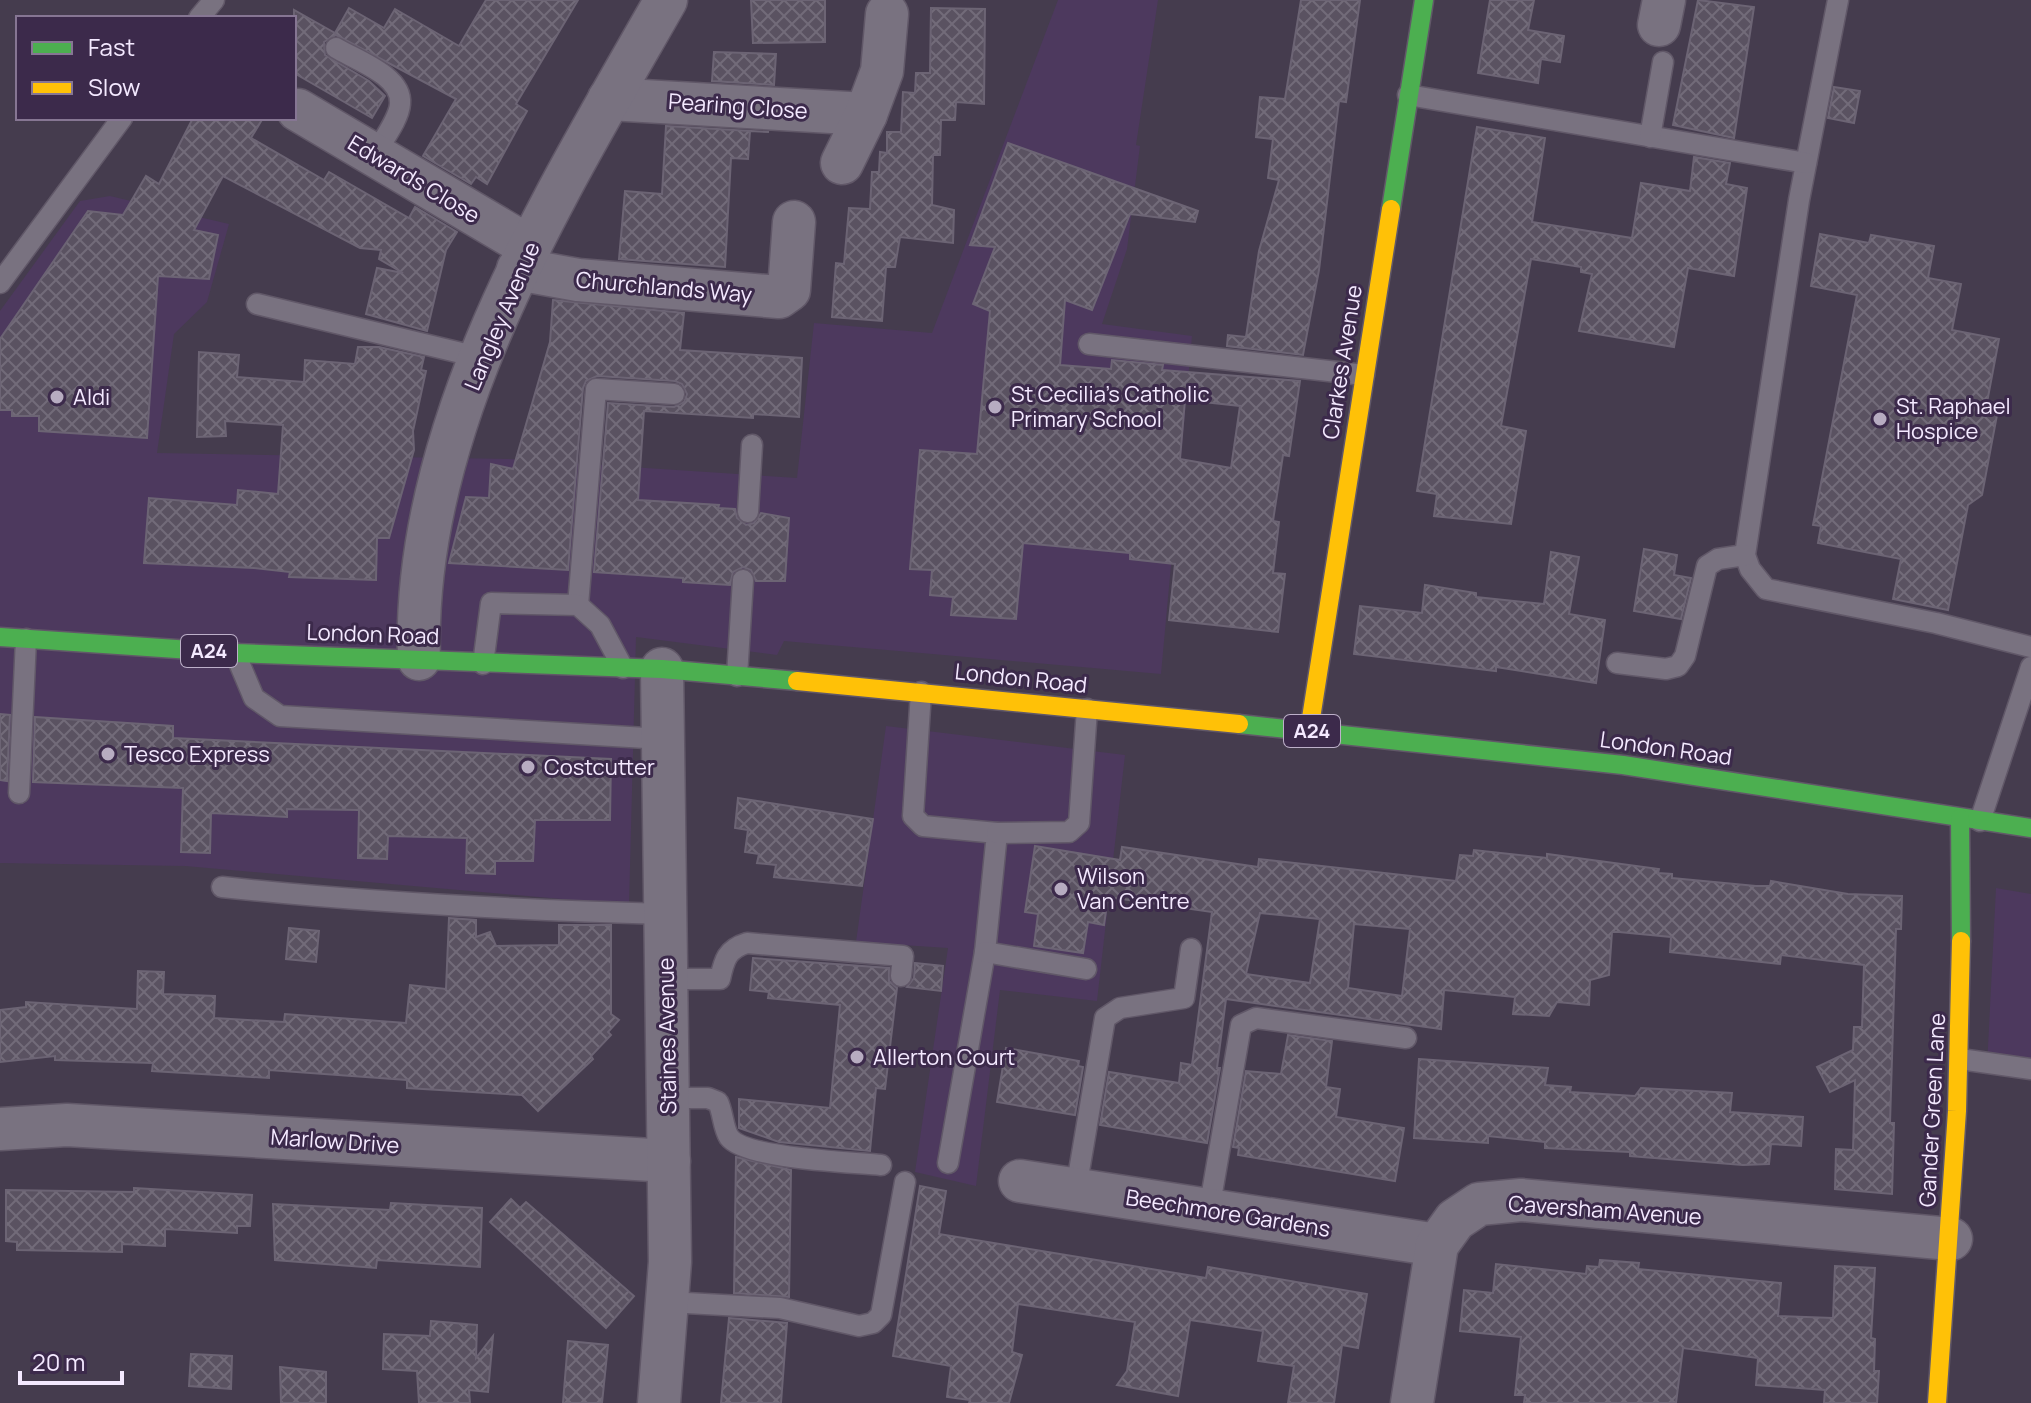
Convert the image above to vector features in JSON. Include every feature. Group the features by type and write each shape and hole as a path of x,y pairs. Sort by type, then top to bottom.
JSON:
{"main road":[{"name":"Clarkes Avenue","path":"1309,731 1424,0"},
{"name":"London Road","path":"0,637 235,653 642,668 921,692 1623,765 2031,828"},
{"name":"Gander Green Lane","path":"1937,1403 1951,1239 1963,915 1970,820"}],"street":[{"name":"Langley Avenue","path":"419,659 419,593 427,527 442,468 482,358 524,258 666,0"},
{"path":"842,163 866,114 882,71 887,14"},
{"name":"Pearing Close","path":"609,99 866,114"},
{"name":"Edwards Close","path":"298,110 374,156 524,258"},
{"name":"Churchlands Way","path":"524,258 578,280 779,297 789,290 794,222"},
{"name":"Staines Avenue","path":"642,668 663,739 669,1161 668,1302 659,1403"},
{"name":"Marlow Drive","path":"0,1129 67,1125 669,1161"},
{"name":"Beechmore Gardens","path":"1020,1181 1437,1245"},
{"name":"Caversham Avenue","path":"1437,1245 1455,1220 1479,1204 1521,1200 1951,1239"},
{"path":"1412,1403 1437,1245"}],"lane":[{"path":"201,16 214,0"},
{"path":"1838,0 1806,163 1745,555 1750,569 1766,589 1936,623 2031,647"},
{"path":"1650,137 1662,29"},
{"path":"336,48 391,80 398,91 401,106 374,156"},
{"path":"1408,95 1806,163"},
{"path":"0,283 121,120"},
{"path":"257,304 482,358"},
{"path":"1089,344 1364,375"},
{"path":"578,605 596,389 674,394"},
{"path":"748,512 752,445"},
{"path":"1617,663 1666,669 1678,666 1685,656 1707,566 1718,559 1745,555"},
{"path":"737,676 743,580"},
{"path":"483,664 491,603 578,605 642,668"},
{"path":"19,793 26,639"},
{"path":"235,653 254,698 280,716 663,739"},
{"path":"1970,820 2031,667"},
{"path":"921,692 913,816 923,826 997,833 1069,832 1079,823 1087,709"},
{"path":"0,733 22,734"},
{"path":"948,1163 985,952 997,833"},
{"path":"222,887 342,900 665,914"},
{"path":"666,979 720,979 725,957 734,947 747,943 903,956 901,976"},
{"path":"1076,1189 1105,1018 1120,1008 1184,998 1191,949"},
{"path":"985,952 1086,969"},
{"path":"1209,1210 1241,1025 1256,1018 1406,1038"},
{"path":"1960,1059 2031,1069"},
{"path":"668,1098 708,1098 718,1102 728,1136 738,1145 767,1153 881,1165"},
{"path":"668,1302 780,1308 859,1326 873,1323 881,1315 905,1182"}],"shaded area":[{"path":"1058,0 1158,0 1136,145 1140,146 1127,249 1102,324 1192,336 1161,674 784,641 777,655 636,637 629,905 185,866 0,863 0,311 80,201 110,196 229,224 207,302 174,334 157,453 509,459 797,478 814,323 932,333"},
{"path":"886,726 1125,755 1097,1001 1000,990 976,1186 915,1172 948,948 856,942"},
{"path":"1996,888 2031,894 2031,1074 1987,1067"}],"building":[{"path":"486,0 578,0 516,104 527,111 487,184 476,177 471,184 423,156 456,99 336,35 324,42 325,55 369,81 385,96 372,118 296,74 294,10 335,33 349,8 384,28 395,9 459,46"},
{"path":"751,0 825,0 825,42 753,43"},
{"path":"1301,0 1360,0 1346,102 1339,101 1319,270 1303,355 1227,346 1228,335 1246,337 1259,251 1279,180 1268,178 1273,139 1256,137 1260,97 1285,99"},
{"path":"1490,0 1534,0 1528,30 1564,36 1560,62 1541,59 1538,83 1478,73"},
{"path":"1698,0 1754,7 1734,138 1673,125"},
{"path":"931,8 985,9 984,104 956,102 955,120 941,120 940,155 933,155 932,205 954,210 953,243 900,237 895,267 886,267 882,321 832,317 836,263 844,264 849,208 870,209 872,172 879,172 880,152 887,153 887,132 901,132 903,92 915,93 916,73 930,73"},
{"path":"714,52 776,54 774,85 712,81"},
{"path":"1834,87 1860,91 1854,123 1828,118"},
{"path":"192,120 262,120 251,138 324,180 329,172 409,218 415,207 457,232 446,250 427,331 366,314 377,268 403,273 379,259 381,250 360,248 223,176 194,230 218,235 209,279 158,276 147,438 39,431 39,416 12,416 12,410 0,410 0,339 88,211 123,215 146,176 159,184"},
{"path":"666,126 769,132 750,131 748,159 731,158 725,267 619,259 625,191 662,194"},
{"path":"1477,127 1545,138 1532,222 1632,238 1641,183 1690,191 1694,157 1730,163 1726,184 1747,188 1734,276 1688,268 1674,347 1579,331 1592,274 1581,272 1581,267 1531,259 1501,426 1526,431 1511,524 1434,516 1437,494 1417,491"},
{"path":"1008,143 1198,211 1195,222 1130,214 1092,310 1065,300 1060,365 1111,369 1112,360 1163,365 1162,370 1300,381 1289,456 1283,455 1273,521 1279,522 1273,573 1285,574 1278,632 1169,620 1175,564 1130,559 1130,553 1023,543 1016,619 951,615 953,597 930,595 932,570 910,569 920,450 977,454 990,311 973,304 995,247 970,245","holes":["1185,400 1240,406 1231,468 1180,459"]},
{"name":"St. Raphael Hospice","path":"1820,234 1869,243 1871,235 1934,246 1928,278 1961,284 1952,330 1999,339 1985,413 1997,415 1982,495 1968,505 1948,610 1893,599 1901,559 1818,543 1821,526 1813,525 1857,295 1811,286"},
{"path":"553,300 684,313 680,350 802,358 799,417 753,414 753,418 644,411 638,500 719,505 718,508 735,509 737,518 746,525 754,523 761,513 789,518 785,581 756,581 751,570 743,567 733,572 730,585 683,582 683,578 594,572 608,403 674,407 684,402 687,394 682,384 675,381 597,376 586,381 583,388 568,570 449,563 466,497 489,498 491,464 513,469 550,342"},
{"path":"358,347 379,347 424,357 421,370 426,371 413,431 414,450 389,538 377,538 376,580 289,577 290,572 254,568 144,563 149,498 237,505 238,490 278,494 283,425 225,421 226,436 197,437 199,352 239,355 237,377 304,382 305,360 355,364"},
{"path":"1644,549 1677,555 1674,575 1691,578 1681,619 1634,611"},
{"path":"1551,552 1579,557 1569,614 1605,620 1596,683 1496,667 1496,671 1354,654 1360,606 1422,613 1425,585 1476,593 1476,597 1544,604"},
{"path":"0,714 10,715 7,781 0,780"},
{"path":"35,717 173,726 173,738 611,759 610,820 535,820 533,861 495,861 495,874 466,873 467,838 388,836 387,859 358,858 359,810 287,809 287,817 211,813 210,853 181,852 183,788 33,782"},
{"path":"738,798 873,819 862,886 774,877 776,865 757,863 759,854 745,852 748,830 735,828"},
{"path":"1035,846 1120,860 1122,847 1258,867 1259,859 1456,881 1460,855 1473,856 1474,850 1547,858 1547,854 1659,869 1658,873 1672,874 1672,878 1756,886 1770,886 1771,881 1848,894 1902,896 1901,929 1896,929 1890,1123 1894,1123 1892,1194 1835,1189 1836,1149 1853,1150 1855,1080 1830,1092 1817,1067 1853,1050 1854,1027 1862,1027 1864,965 1781,955 1780,964 1670,952 1671,937 1612,932 1609,975 1590,980 1589,1005 1557,1002 1549,1016 1513,1014 1515,997 1444,990 1441,1029 1226,999 1217,1068 1220,1068 1207,1143 1100,1125 1109,1072 1179,1083 1181,1063 1192,1065 1212,912 1108,897 1104,925 1088,922 1083,953 1034,946 1038,914 1025,912","holes":["1260,913 1320,919 1310,983 1246,974","1354,924 1410,929 1402,996 1348,988"]},
{"path":"449,918 476,920 476,937 490,932 496,946 559,945 559,925 611,925 611,1014 619,1020 608,1032 611,1035 591,1056 593,1059 538,1111 522,1095 407,1088 407,1080 269,1070 269,1078 152,1071 153,1063 55,1060 55,1056 0,1062 0,1010 26,1007 26,1002 137,1009 138,971 164,972 163,994 215,996 214,1018 284,1022 285,1014 406,1023 410,985 446,989"},
{"path":"289,928 319,931 316,962 286,959"},
{"name":"Allerton Court","path":"753,958 889,968 889,981 897,988 885,1089 876,1088 870,1151 779,1142 739,1128 739,1099 830,1108 840,1005 768,998 769,992 750,990"},
{"path":"915,963 943,966 941,991 907,987 914,978"},
{"path":"1288,1035 1332,1041 1326,1087 1340,1089 1336,1117 1404,1128 1395,1181 1238,1155 1239,1148 1233,1147 1246,1071 1281,1074"},
{"path":"1006,1048 1079,1061 1078,1066 1083,1067 1075,1115 997,1102"},
{"path":"1419,1059 1548,1068 1545,1085 1571,1087 1570,1092 1635,1096 1641,1088 1732,1093 1730,1112 1803,1117 1801,1146 1771,1144 1769,1164 1743,1165 1630,1156 1630,1152 1545,1148 1545,1142 1488,1136 1488,1143 1414,1138"},
{"path":"736,1157 791,1170 789,1297 734,1293"},
{"path":"920,1186 946,1191 939,1234 1206,1278 1208,1267 1367,1294 1358,1348 1342,1345 1334,1403 1288,1403 1294,1366 1258,1361 1263,1331 1190,1320 1178,1396 1117,1385 1127,1371 1135,1322 1018,1304 1012,1352 1022,1355 1009,1403 969,1403 970,1400 947,1397 951,1366 893,1356"},
{"path":"134,1188 252,1195 250,1226 237,1226 237,1233 165,1229 165,1246 122,1244 122,1252 17,1250 17,1242 6,1241 6,1190 134,1192"},
{"path":"511,1199 520,1208 526,1202 634,1296 606,1328 490,1222"},
{"path":"391,1203 482,1208 480,1267 377,1260 376,1268 275,1260 273,1204 390,1210"},
{"path":"1600,1260 1639,1263 1638,1269 1781,1283 1778,1316 1833,1318 1835,1266 1875,1268 1871,1338 1875,1339 1874,1371 1879,1371 1877,1403 1824,1403 1825,1390 1756,1385 1758,1358 1683,1348 1676,1403 1524,1403 1525,1395 1515,1395 1521,1337 1460,1331 1464,1290 1493,1293 1496,1264 1586,1274 1587,1266 1599,1267"},
{"path":"729,1318 787,1323 781,1403 721,1403"},
{"path":"431,1321 477,1325 476,1358 493,1336 488,1392 469,1390 470,1403 419,1403 417,1371 383,1369 384,1334 430,1336"},
{"path":"568,1341 608,1345 602,1403 563,1403"},
{"path":"191,1354 232,1356 231,1389 189,1386"},
{"path":"280,1367 326,1372 326,1403 281,1403"}],"traffic: fast":[{"path":"1391,209 1424,0"},
{"path":"0,637 235,653 662,669 797,681"},
{"path":"1239,724 1623,765 2031,828"},
{"path":"1960,818 1961,941"}],"traffic: slow":[{"path":"1309,731 1391,209"},
{"path":"797,681 1239,724"},
{"path":"1937,1403 1957,1111 1961,941"}],"place":[{"name":"Aldi","path":"57,397"},
{"name":"St Cecilia's Catholic Primary School","path":"995,407"},
{"name":"St. Raphael Hospice","path":"1880,419"},
{"name":"Tesco Express","path":"108,754"},
{"name":"Costcutter","path":"528,767"},
{"name":"Wilson Van Centre","path":"1061,889"},
{"name":"Allerton Court","path":"857,1057"}]}
